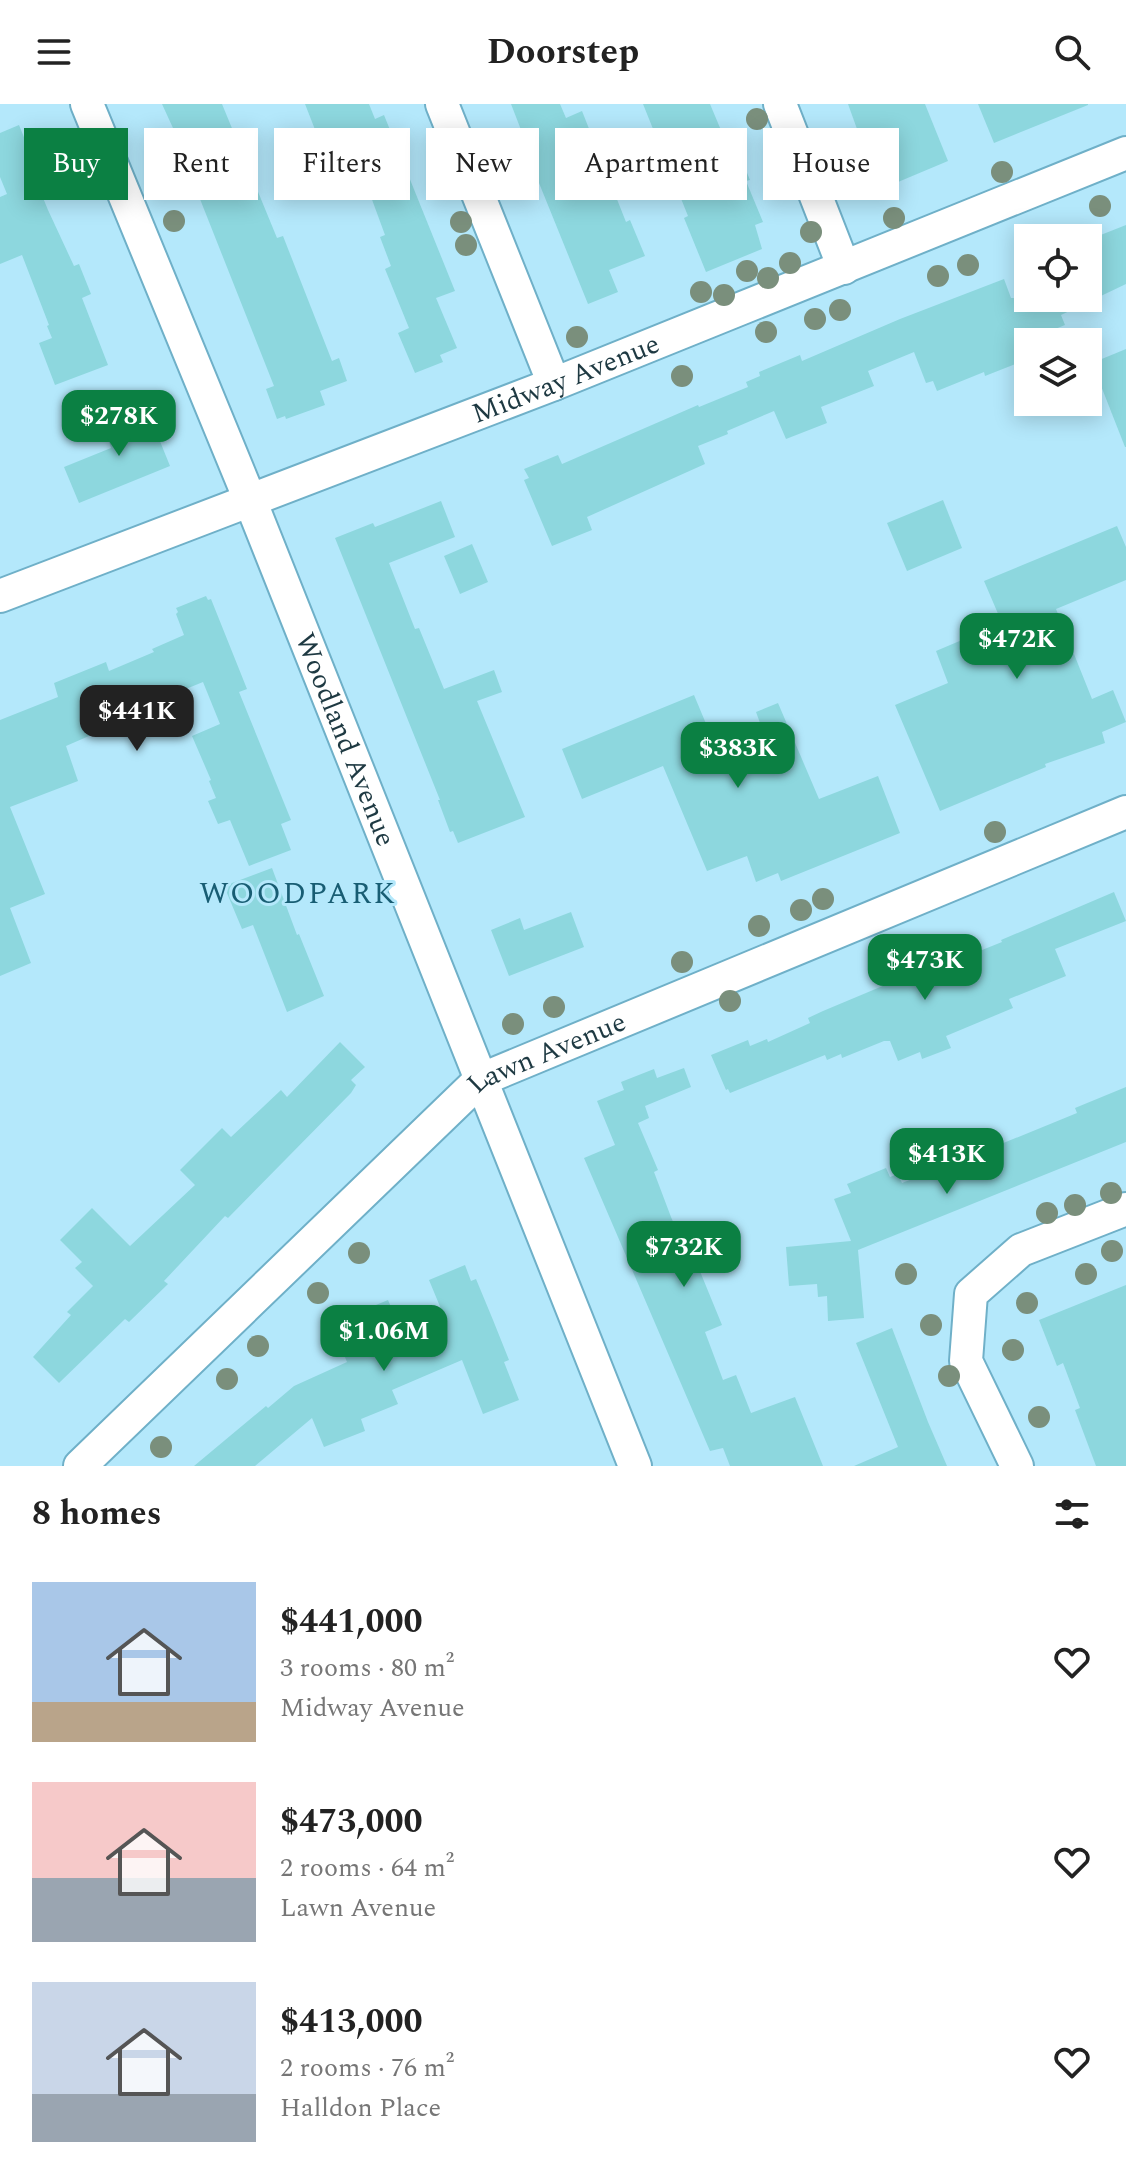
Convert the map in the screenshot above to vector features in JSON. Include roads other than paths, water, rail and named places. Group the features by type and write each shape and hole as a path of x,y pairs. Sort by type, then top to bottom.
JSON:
{"street":[{"name":"Woodland Avenue","path":"87,104 250,500 635,1466"},
{"path":"442,104 554,384"},
{"path":"780,104 844,268"},
{"name":"Midway Avenue","path":"0,596 554,384 1126,153"},
{"name":"Lawn Avenue","path":"80,1466 480,1080 1126,812"},
{"path":"1017,1466 966,1361 971,1294 1021,1250 1126,1209"}],"district":[{"name":"WOODPARK","path":"298,894"}]}
